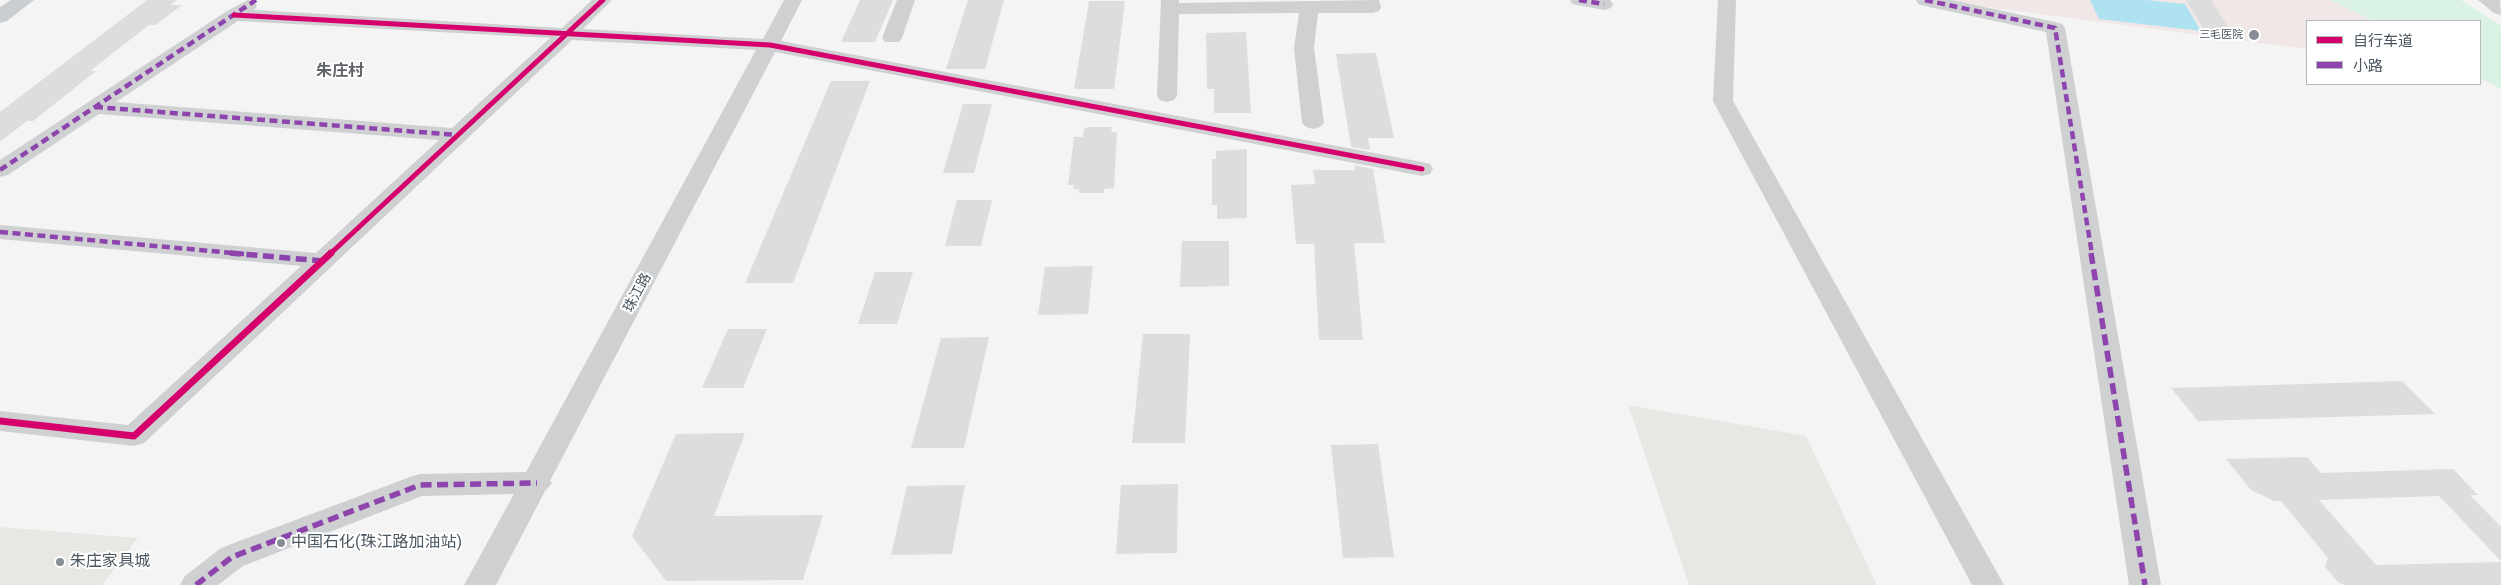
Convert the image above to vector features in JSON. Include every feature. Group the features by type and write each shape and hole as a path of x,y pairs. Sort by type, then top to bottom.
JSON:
{"main road":[{"path":"0,17 24,0"}],"street":[{"path":"0,170 256,0"},
{"path":"0,421 134,436 603,0"},
{"name":"珠江路","path":"480,585 537,483 793,0"},
{"path":"892,38 906,0"},
{"path":"1167,96 1170,5 1260,4 1309,8 1372,7 1370,0"},
{"path":"1579,0 1604,4"},
{"path":"1727,0 1724,101 1988,585"},
{"path":"2487,0 2501,9"},
{"path":"1931,1 2055,28 2145,585"},
{"path":"1309,8 1304,48 1313,123"},
{"path":"234,15 770,45 1422,169"},
{"path":"95,107 458,135"},
{"path":"0,232 322,261"},
{"path":"196,585 232,557 420,485 537,483"}],"shaded area":[{"name":"三毛医院","path":"1947,0 2329,0 2371,20 2306,20 2306,49 1947,2"},
{"path":"1628,405 1806,436 1877,585 1689,585"},
{"name":"朱庄家具城","path":"0,527 138,538 102,585 0,585"}],"green space":[{"path":"2330,0 2461,0 2501,26 2501,89 2481,79 2481,20 2373,20"}],"water":[{"path":"2090,0 2146,0 2185,4 2201,31 2099,19"}],"building":[{"path":"147,0 177,0 170,5 182,5 156,25 149,25 90,71 96,71 33,121 27,121 0,142 0,112"},
{"path":"860,0 893,0 875,42 841,42"},
{"path":"968,0 1004,0 985,69 946,69"},
{"path":"2186,0 2211,0 2233,35 2205,32"},
{"path":"1089,1 1125,1 1114,89 1074,89"},
{"path":"1246,32 1251,113 1214,113 1214,89 1207,89 1206,33"},
{"path":"1376,53 1394,138 1368,138 1370,150 1351,147 1336,54"},
{"path":"831,81 870,81 793,283 745,283"},
{"path":"963,104 992,104 974,173 943,173"},
{"path":"1088,127 1112,127 1111,132 1117,132 1114,188 1104,189 1104,193 1079,193 1079,189 1073,189 1074,185 1068,185 1074,137 1083,137 1084,129"},
{"path":"1247,149 1247,218 1217,219 1217,205 1212,205 1212,159 1216,159 1216,151"},
{"path":"1354,165 1373,169 1385,243 1354,243 1363,340 1319,340 1314,244 1296,244 1291,185 1315,184 1313,170 1355,170"},
{"path":"957,200 992,200 981,246 945,246"},
{"path":"1182,241 1229,241 1229,286 1180,287"},
{"path":"1093,266 1088,314 1038,315 1045,267"},
{"path":"875,272 913,272 897,324 858,324"},
{"path":"728,329 767,329 743,388 702,388"},
{"path":"1143,334 1190,334 1185,443 1132,443"},
{"path":"989,337 964,448 911,448 941,338"},
{"path":"2402,381 2435,414 2198,421 2171,388"},
{"path":"745,433 714,516 823,515 803,580 666,581 632,536 676,434"},
{"path":"1378,444 1394,557 1343,558 1331,445"},
{"path":"2307,457 2321,473 2453,469 2478,495 2470,495 2501,527 2501,561 2439,496 2319,500 2376,565 2501,562 2501,585 2344,585 2338,582 2325,567 2328,558 2281,501 2274,501 2251,490 2226,459"},
{"path":"1178,484 1177,553 1116,554 1121,485"},
{"path":"965,485 952,554 891,555 907,486"}],"marked path":[{"path":"0,170 256,0"},
{"path":"1579,0 1604,4"},
{"path":"1925,0 2055,28 2145,585"},
{"path":"95,107 458,135"},
{"path":"0,232 323,261"},
{"path":"196,585 232,557 420,485 537,483"}],"cycle path":[{"path":"0,421 134,436 603,0"},
{"path":"234,15 770,45 1422,169"}],"place":[{"name":"三毛医院","path":"2254,35"},
{"name":"中国石化(珠江路加油站)","path":"281,543"},
{"name":"朱庄家具城","path":"60,562"}],"district":[{"name":"朱庄村","path":"340,72"}]}
